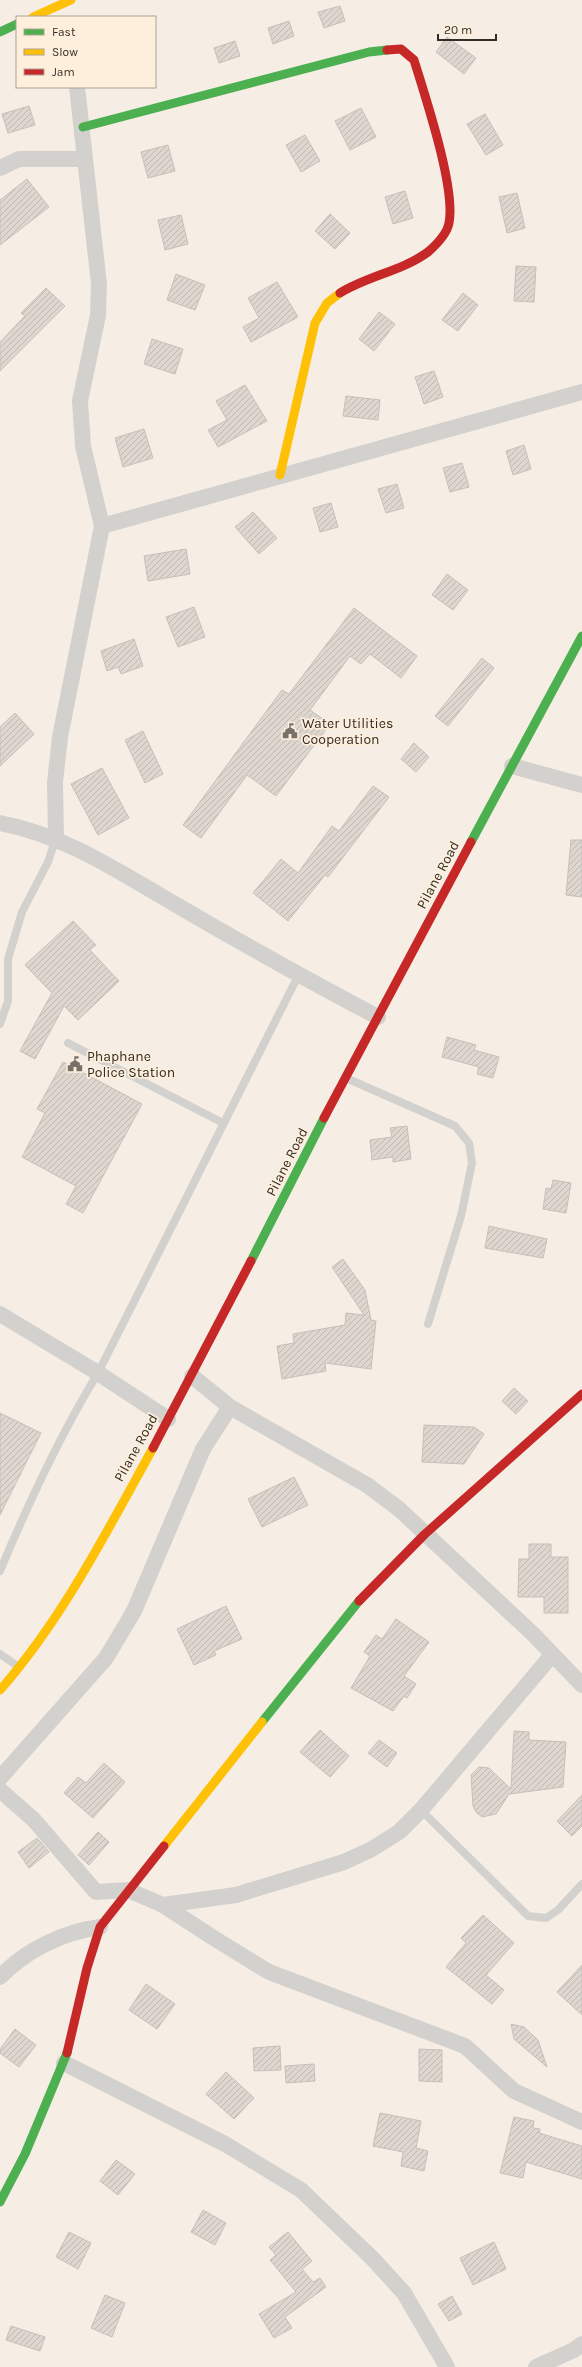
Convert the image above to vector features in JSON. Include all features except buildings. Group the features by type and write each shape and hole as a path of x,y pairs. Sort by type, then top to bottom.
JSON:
{"street":[{"path":"36,16 67,7"},
{"path":"0,32 16,24"},
{"path":"83,127 369,52 401,49 414,60 450,200 448,224 435,246 416,258 364,280 331,298 321,308 315,323 280,475"},
{"path":"56,838 54,782 60,737 102,526 83,446 80,401 98,315 99,284 84,159 83,127 77,88"},
{"path":"0,168 19,159 84,159"},
{"path":"102,526 280,475 582,392"},
{"name":"Pilane Road","path":"0,1690 20,1668 88,1566 192,1376 345,1077 582,636"},
{"path":"512,766 582,785"},
{"path":"0,823 56,838 105,864 298,976 378,1016"},
{"path":"0,1314 98,1373 168,1419"},
{"path":"192,1376 230,1407 367,1485 399,1509 533,1634 582,1685"},
{"path":"0,2202 25,2154 64,2063 87,1968 100,1927 355,1605 425,1534 582,1394"},
{"path":"0,1778 106,1658 134,1611 203,1449 230,1407"},
{"path":"163,1905 236,1895 344,1862 372,1849 399,1832 421,1810 552,1655"},
{"path":"0,1790 34,1820 96,1892 128,1890 163,1905 269,1972 465,2046 514,2091 582,2122"},
{"path":"3,1967 22,1956 79,1930 100,1927"},
{"path":"64,2063 201,2131 301,2190 372,2258 404,2293 447,2367"},
{"path":"536,2367 582,2344"}],"lane":[{"path":"0,1024 8,1001 8,959 22,912 48,862 56,838"},
{"path":"0,1571 26,1514 84,1397 98,1373 298,976"},
{"path":"68,1043 224,1123"},
{"path":"345,1077 455,1126 469,1143 472,1163 461,1216 428,1324"},
{"path":"0,1654 20,1668"},
{"path":"421,1810 528,1916 546,1918 558,1910 582,1884"}],"traffic: fast":[{"path":"0,32 16,24"},
{"path":"83,127 369,52 387,50"},
{"path":"471,842 582,636"},
{"path":"251,1261 324,1118"},
{"path":"262,1722 359,1601"},
{"path":"0,2202 25,2154 67,2053"}],"traffic: slow":[{"path":"35,16 71,0"},
{"path":"280,475 315,323 327,303 340,293"},
{"path":"0,1690 23,1662 64,1604 101,1542 153,1448"},
{"path":"164,1846 262,1722"}],"traffic: jam":[{"path":"340,293 361,282 418,259 438,243 444,235 449,223 450,207 444,166 432,118 414,60 401,49 387,50"},
{"path":"324,1118 471,842"},
{"path":"153,1448 251,1261"},
{"path":"359,1601 425,1534 582,1394"},
{"path":"67,2053 87,1968 100,1927 164,1846"}],"place":[{"name":"Water Utilities Cooperation","path":"290,731"},
{"name":"Phaphane Police Station","path":"75,1064"}]}
